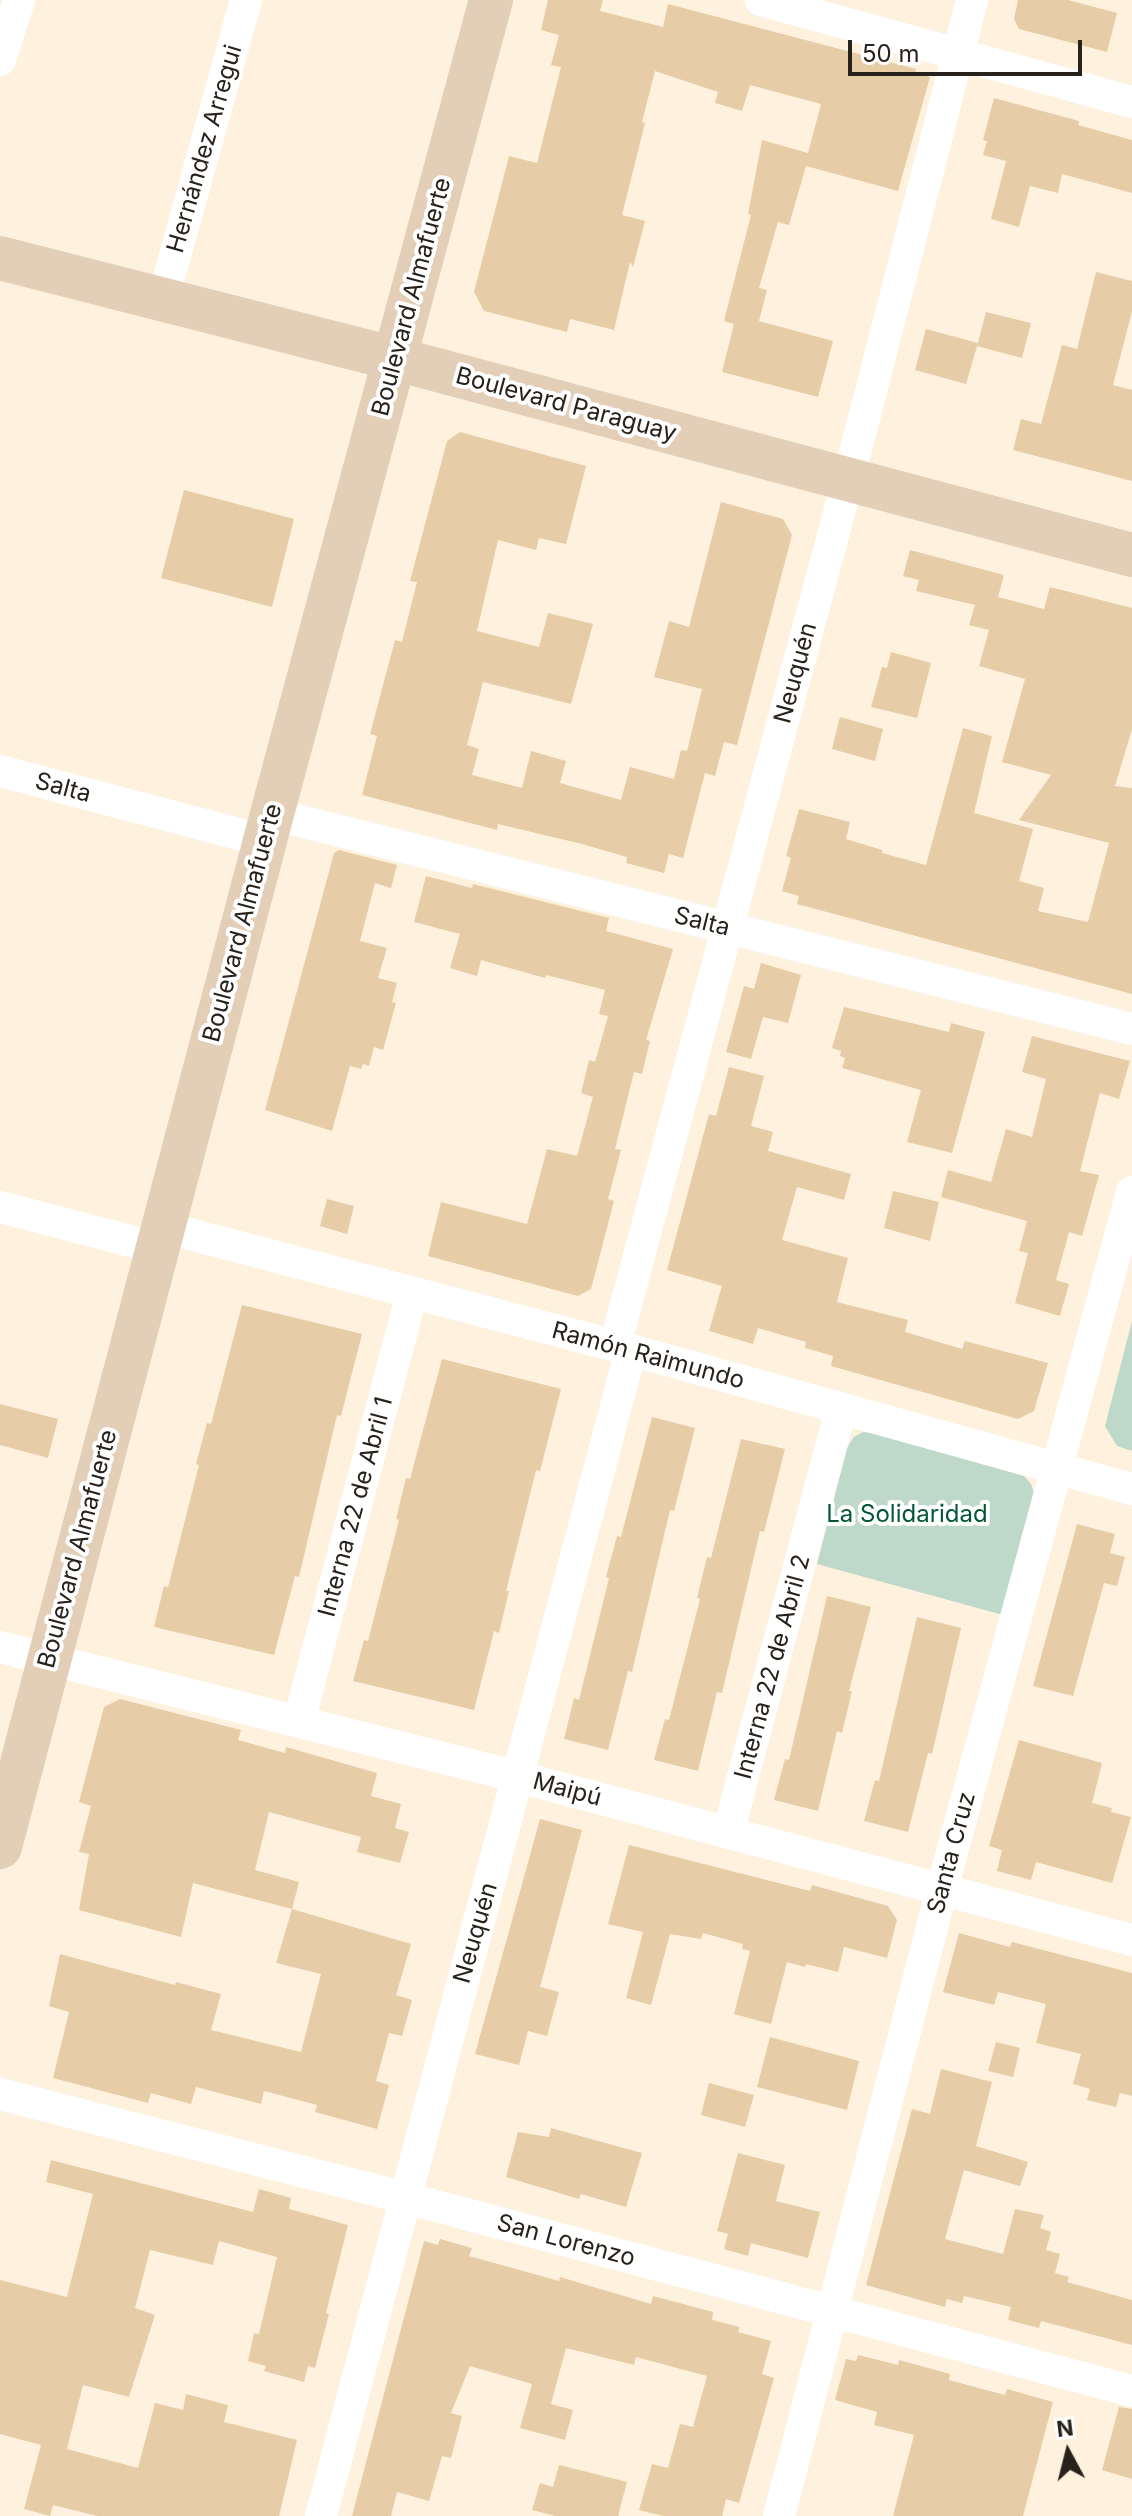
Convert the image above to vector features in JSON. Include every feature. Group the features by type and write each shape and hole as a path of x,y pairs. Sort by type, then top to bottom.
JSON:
{"main road":[{"name":"Boulevard Almafuerte","path":"0,1847 268,828 491,0"},
{"name":"Boulevard Paraguay","path":"0,258 396,359 1132,555"}],"street":[{"name":"Hernández Arregui","path":"163,299 246,0"},
{"path":"761,0 1132,102"},
{"name":"Neuquén","path":"321,2516 402,2197 519,1777 727,929 848,480 972,0"},
{"path":"0,60 12,2"},
{"name":"Salta","path":"0,771 727,929 1132,1029"},
{"name":"Santa Cruz","path":"779,2516 942,1889 1132,1192"},
{"name":"Ramón Raimundo","path":"0,1207 412,1293 1132,1489"},
{"name":"Interna 22 de Abril 1","path":"299,1721 412,1293"},
{"name":"Interna 22 de Abril 2","path":"728,1833 841,1409"},
{"name":"Maipú","path":"0,1647 519,1777 1132,1940"},
{"name":"San Lorenzo","path":"0,2094 1132,2391"}],"green space":[{"path":"1132,1321 1132,1451 1117,1446 1105,1426"},
{"name":"La Solidaridad","path":"863,1432 1024,1476 1031,1484 1034,1493 1003,1615 817,1564 847,1448 854,1437"}],"building":[{"path":"548,0 603,0 600,11 663,27 668,4 916,69 915,73 930,77 898,191 806,166 789,225 778,222 759,288 767,290 759,321 833,341 818,397 722,372 734,324 724,321 751,215 748,214 762,140 808,153 821,104 750,85 742,111 715,103 718,92 655,71 622,215 645,221 633,267 630,262 614,330 570,319 567,332 484,311 474,292 509,156 537,163 561,67 551,65 559,35 541,30"},
{"path":"1018,0 1068,0 1117,13 1107,52 1019,29 1014,19"},
{"path":"994,98 1079,121 1078,125 1132,140 1132,193 1062,174 1058,193 1030,186 1019,227 991,219 1006,161 983,155 987,141 983,140"},
{"path":"1096,272 1132,281 1132,311 1113,385 1132,390 1132,481 1013,450 1021,419 1041,424 1062,345 1077,349"},
{"path":"986,312 1031,323 1022,358 977,346"},
{"path":"926,329 978,343 966,384 915,370"},
{"path":"460,432 586,466 566,544 539,538 536,550 498,540 477,631 539,647 548,613 593,624 571,704 483,682 467,745 479,749 472,775 522,788 531,751 566,761 560,783 621,800 630,767 674,779 681,750 687,751 702,689 654,677 669,621 689,627 721,502 783,519 792,535 737,745 724,742 715,776 705,773 683,858 669,854 664,873 626,863 627,857 582,844 498,824 497,830 362,795 377,736 370,734 395,640 402,642 417,582 410,581 447,441"},
{"path":"184,490 294,519 272,607 161,578"},
{"path":"910,550 1004,575 998,597 1044,609 1050,587 1132,608 1132,729 1115,786 1132,788 1132,994 797,904 799,896 782,891 791,858 786,856 799,809 850,822 846,839 926,865 963,728 992,736 974,813 1033,829 1019,881 1044,888 1038,911 1088,922 1109,843 1019,820 1051,775 1002,762 1025,679 979,666 989,630 969,625 975,605 916,591 919,580 903,576"},
{"path":"891,652 931,663 917,718 871,707 882,667 887,668"},
{"path":"840,717 883,729 875,761 832,749"},
{"path":"339,850 397,865 391,888 375,883 360,941 387,948 378,978 397,983 392,1002 396,1003 383,1050 374,1047 369,1066 363,1064 361,1069 350,1066 332,1131 265,1110 334,853"},
{"path":"426,876 472,888 473,884 609,918 606,931 673,949 646,1040 650,1041 642,1074 634,1072 615,1149 621,1150 608,1199 614,1201 591,1289 578,1296 428,1256 441,1202 527,1224 547,1149 577,1156 593,1097 581,1093 589,1060 595,1062 608,1016 599,1014 605,990 546,975 545,978 481,960 477,976 450,968 460,934 414,922"},
{"path":"761,963 801,975 788,1023 763,1017 751,1059 726,1052 744,986 754,989"},
{"path":"844,1007 949,1032 951,1023 985,1032 952,1153 907,1142 921,1090 842,1068 845,1058 840,1056 841,1051 832,1048"},
{"path":"1032,1036 1130,1061 1119,1099 1100,1093 1080,1171 1099,1175 1082,1236 1069,1232 1056,1280 1069,1284 1060,1316 1015,1303 1028,1253 1019,1251 1027,1221 941,1197 948,1170 991,1182 1006,1129 1032,1137 1046,1079 1022,1072"},
{"path":"729,1067 764,1076 751,1126 773,1132 768,1151 851,1174 844,1200 797,1187 782,1240 848,1258 837,1302 908,1320 905,1332 962,1349 965,1341 1048,1363 1034,1411 1018,1419 831,1366 833,1356 805,1348 806,1342 758,1328 753,1344 709,1331 722,1286 667,1270 709,1114 716,1116"},
{"path":"893,1191 939,1202 930,1241 884,1228"},
{"path":"327,1199 354,1206 347,1234 320,1226"},
{"path":"242,1305 362,1334 341,1416 337,1415 299,1577 295,1576 274,1655 154,1627 164,1586 168,1587 199,1465 196,1464 207,1423 211,1424"},
{"path":"442,1359 561,1389 540,1471 536,1470 506,1591 509,1591 499,1633 494,1631 474,1710 353,1681 364,1640 368,1641 399,1520 396,1519 406,1478 410,1479"},
{"path":"0,1404 58,1419 48,1458 0,1445"},
{"path":"652,1417 695,1428 674,1511 670,1510 632,1672 628,1671 608,1750 564,1739 574,1698 579,1700 609,1578 606,1577 617,1536 621,1537"},
{"path":"741,1439 785,1449 764,1532 760,1531 722,1693 717,1692 698,1771 654,1760 665,1719 669,1720 700,1599 697,1598 707,1557 711,1558"},
{"path":"1077,1524 1115,1534 1110,1553 1125,1557 1117,1586 1104,1583 1073,1696 1033,1686"},
{"path":"827,1596 871,1607 849,1691 852,1691 842,1733 837,1731 818,1811 774,1800 785,1759 789,1760"},
{"path":"917,1617 961,1628 932,1754 928,1753 908,1832 864,1821 875,1780 879,1781"},
{"path":"120,1699 241,1730 238,1740 285,1753 286,1747 377,1773 371,1796 401,1804 395,1828 409,1832 400,1863 357,1852 361,1837 269,1812 255,1870 299,1882 292,1909 193,1883 181,1937 79,1910 89,1854 79,1852 91,1806 79,1802 104,1707"},
{"path":"1019,1740 1102,1763 1092,1803 1131,1817 1112,1883 1036,1862 1031,1880 997,1871 1002,1850 989,1846"},
{"path":"540,1819 582,1830 540,1987 559,1992 547,2036 528,2031 519,2065 475,2054"},
{"path":"629,1845 810,1891 812,1885 888,1906 897,1920 887,1958 844,1947 838,1972 787,1962 771,2024 734,2014 750,1951 742,1949 743,1944 703,1933 701,1939 670,1934 651,2005 626,1998 643,1932 608,1924"},
{"path":"292,1909 411,1944 396,1995 412,2000 402,2036 389,2033 376,2081 389,2085 377,2129 315,2112 317,2105 264,2091 261,2104 196,2087 191,2104 151,2093 148,2103 53,2078 69,2012 49,2006 60,1954 221,1994 211,2030 301,2052 321,1974 276,1963"},
{"path":"959,1933 1010,1947 1012,1942 1132,1973 1132,2096 1120,2093 1116,2107 1087,2100 1090,2089 1073,2084 1081,2054 1036,2043 1046,2004 998,1992 994,2005 943,1992"},
{"path":"770,2037 859,2061 847,2110 757,2087"},
{"path":"996,2042 1020,2048 1013,2077 988,2071"},
{"path":"941,2069 992,2082 976,2146 1028,2162 1020,2186 964,2170 945,2239 1003,2254 1015,2209 1044,2215 1040,2228 1051,2232 1046,2250 1060,2254 1055,2273 1069,2277 1067,2282 1132,2300 1132,2345 1041,2321 1039,2328 1008,2320 1011,2307 964,2296 962,2303 947,2299 945,2307 866,2285 912,2109 930,2114"},
{"path":"709,2083 754,2095 745,2127 701,2115"},
{"path":"551,2128 642,2153 626,2207 581,2194 579,2199 506,2177 518,2132 549,2137"},
{"path":"738,2153 785,2165 776,2201 820,2212 808,2258 751,2243 748,2256 724,2249 728,2234 717,2231"},
{"path":"51,2160 253,2212 259,2189 291,2198 289,2209 348,2225 315,2368 308,2366 304,2382 264,2371 266,2366 248,2361 254,2333 259,2334 277,2257 219,2241 213,2265 150,2250 135,2308 155,2315 129,2397 83,2385 67,2449 138,2468 155,2403 183,2410 186,2394 228,2405 224,2422 297,2440 279,2516 97,2516 53,2505 50,2516 24,2509 41,2445 0,2434 0,2280 67,2297 93,2194 46,2182"},
{"path":"440,2239 472,2248 469,2256 559,2281 560,2277 651,2304 653,2296 713,2312 712,2320 740,2327 738,2332 771,2341 762,2374 774,2378 739,2503 726,2499 722,2516 663,2516 639,2510 652,2464 668,2468 680,2424 693,2427 707,2376 636,2357 634,2365 566,2348 551,2404 573,2410 565,2440 520,2428 532,2384 470,2366 451,2413 462,2416 451,2458 442,2456 429,2501 397,2492 391,2516 352,2516 424,2241 438,2245"},
{"path":"858,2355 898,2365 899,2360 950,2374 949,2380 1005,2395 1007,2389 1053,2402 1023,2516 893,2516 914,2435 874,2425 877,2412 835,2400 846,2359 856,2361"},
{"path":"1119,2407 1132,2409 1132,2479 1102,2470"},
{"path":"559,2465 627,2482 618,2516 555,2516 532,2510 540,2483 553,2487"}]}
